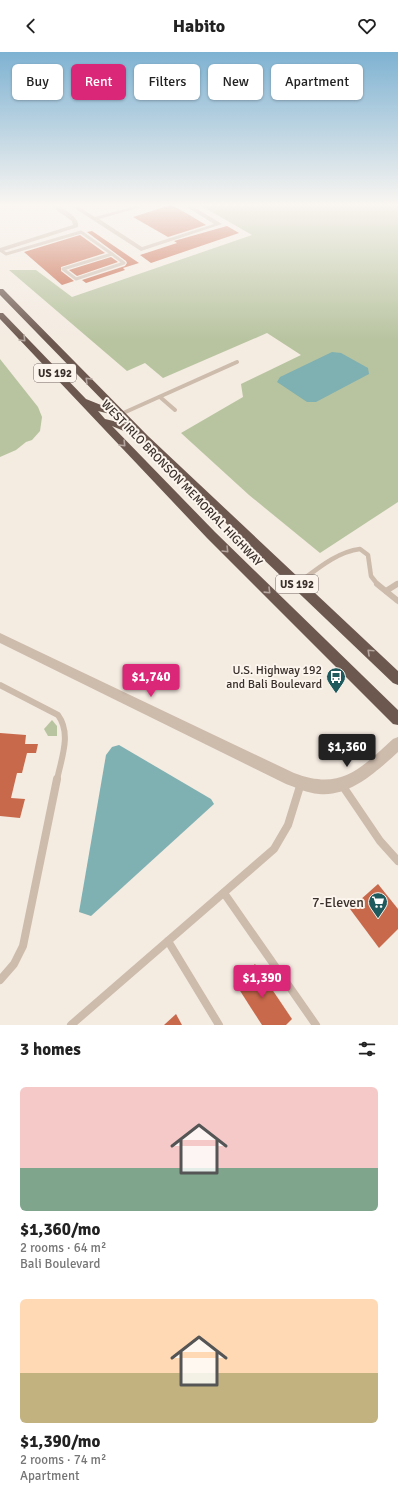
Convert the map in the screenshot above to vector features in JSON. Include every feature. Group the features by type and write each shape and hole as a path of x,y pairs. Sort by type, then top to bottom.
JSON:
{"highway":[{"name":"WEST IRLO BRONSON MEMORIAL HIGHWAY","path":"0,291 145,438 398,679"},
{"name":"WEST IRLO BRONSON MEMORIAL HIGHWAY","path":"0,315 76,396 211,535 398,718"},
{"path":"76,396 102,410 121,414"},
{"path":"102,422 111,422 122,425 145,438"},
{"path":"369,690 398,708"}],"street":[{"path":"0,638 290,779 310,786 326,788 358,777 398,743"}],"lane":[{"path":"0,250 6,254 22,249"},
{"path":"106,249 112,254 124,263 76,279 63,270 112,254"},
{"path":"121,414 236,362"},
{"path":"160,397 175,410"},
{"path":"297,584 347,551 362,549 366,551 368,555 372,577 398,601"},
{"path":"386,591 398,583"},
{"path":"0,685 58,715 63,722 66,737 23,946 16,961 0,980"},
{"path":"71,1025 274,849 285,836 292,817 301,782"},
{"path":"341,784 380,841 398,861"},
{"path":"224,893 316,1025"},
{"path":"168,941 219,1025"}],"green space":[{"path":"210,249 398,249 398,502 320,553 249,495 181,433 243,397 241,384 301,355 267,333 163,378 145,363 127,371 9,270 36,270 72,297"},
{"path":"0,359 38,407 42,417 40,431 32,440 26,442 16,450 0,457"},
{"path":"52,720 57,726 57,736 48,736 44,729"}],"water":[{"path":"332,352 341,353 368,368 369,374 316,402 307,402 277,382 280,377"},
{"path":"119,745 211,799 214,804 91,916 79,912 106,755 112,747"}],"building":[{"path":"33,249 100,249 105,253 61,267 61,271 74,281 62,285 24,252"},
{"path":"110,249 119,249 139,263 123,268 125,270 86,283 82,280 125,266 127,263"},
{"path":"157,249 191,249 151,263 140,255"},
{"path":"111,257 118,262 77,276 69,270"},
{"path":"0,733 26,735 25,744 38,744 36,753 27,753 22,773 17,773 11,798 25,799 20,818 0,816"},
{"name":"7-Eleven","path":"378,884 398,909 398,929 379,948 350,909"},
{"path":"255,964 292,1019 286,1025 262,1025 235,983"},
{"path":"176,1014 182,1025 164,1025"}],"place":[{"name":"U.S. Highway 192 and Bali Boulevard","path":"336,694"},
{"name":"7-Eleven","path":"378,919"}]}
